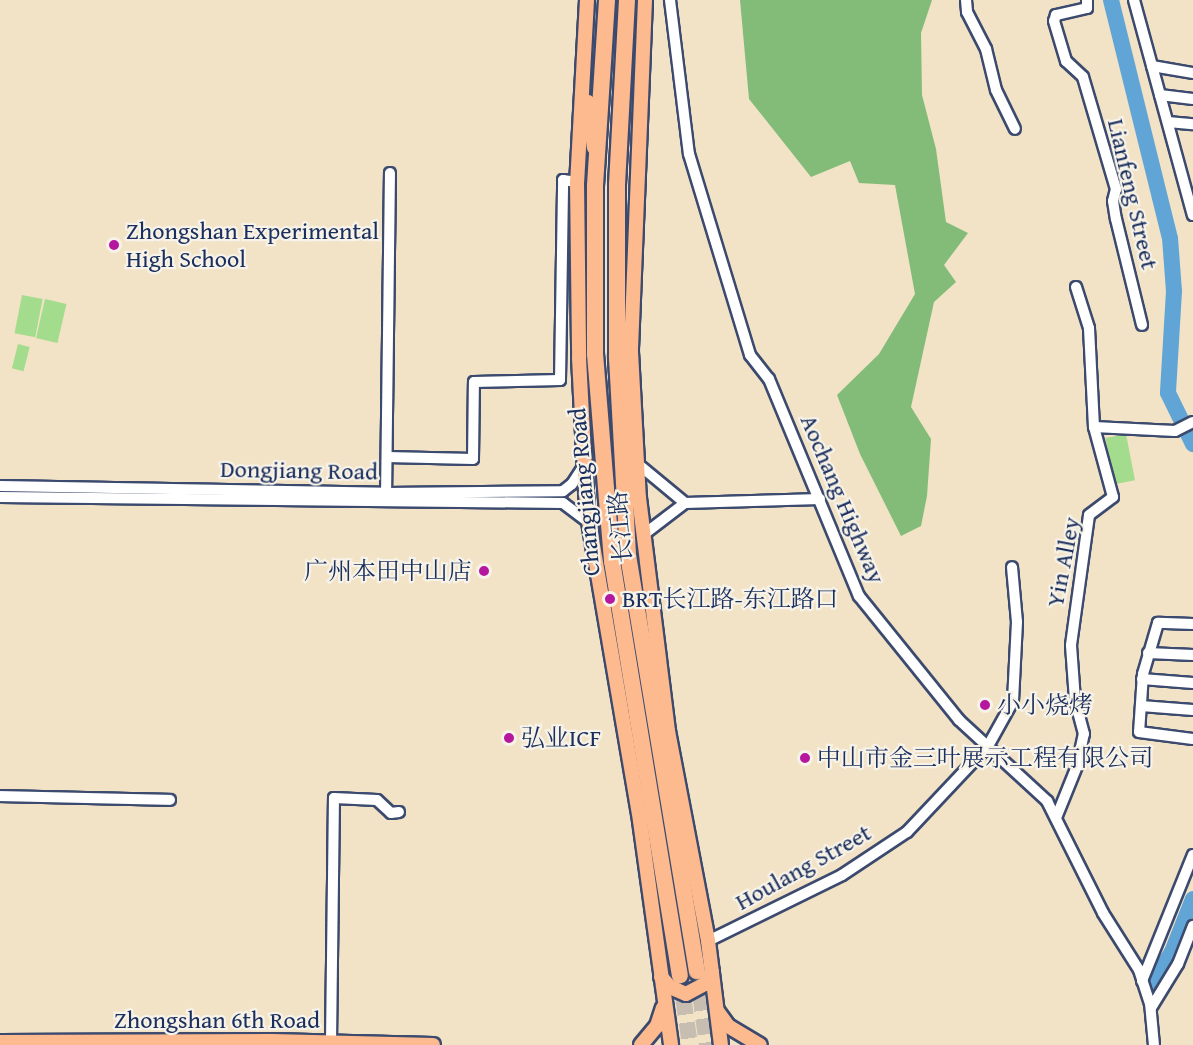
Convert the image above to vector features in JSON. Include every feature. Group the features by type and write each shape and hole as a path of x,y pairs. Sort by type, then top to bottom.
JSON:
{"highway":[{"name":"Changjiang Road","path":"606,0 596,163 596,354 612,561 680,975"},
{"name":"Changjiang Road","path":"627,0 617,177 616,358 627,555 705,971"}],"main road":[{"name":"长江路","path":"587,0 577,182 579,358 586,481 589,516 671,1045"},
{"name":"长江路","path":"645,0 631,352 643,535 668,731 708,941 705,971 717,1010 721,1045"},
{"name":"长江路","path":"583,61 596,163"},
{"path":"617,177 640,111"},
{"path":"661,977 670,987 686,994 705,984 705,971"},
{"path":"641,1045 657,1026 664,1003"},
{"path":"717,1010 728,1026 760,1045"},
{"name":"Zhongshan 6th Road","path":"0,1042 331,1042 433,1045"}],"street":[{"name":"Aochang Highway","path":"670,0 689,154 750,355 769,379 859,596 909,663 988,746 1047,801 1103,912 1143,981 1151,1008 1154,1045"},
{"path":"966,0 967,12 986,49 996,90 1015,129"},
{"name":"Lianfeng Street","path":"1087,0 1087,8 1056,15 1054,21 1066,61 1083,76 1113,178 1116,219 1142,325"},
{"path":"1134,0 1193,214"},
{"path":"1152,66 1193,73"},
{"path":"1160,95 1193,99"},
{"path":"1167,122 1193,124"},
{"path":"386,497 390,173"},
{"path":"387,457 473,459 474,382 560,380 563,180 577,182"},
{"name":"Yin Alley","path":"1056,818 1077,766 1084,734 1075,700 1071,645 1089,515 1113,496 1094,426 1089,328 1076,287"},
{"path":"561,354 579,358"},
{"path":"1094,426 1187,425"},
{"name":"Dongjiang Road","path":"0,498 386,497 562,491 572,484 585,464"},
{"path":"638,464 685,503"},
{"name":"Dongjiang Road","path":"0,486 563,503 589,516"},
{"path":"643,535 685,503 820,500"},
{"name":"Houlang Street","path":"708,941 842,875 907,832 988,746 1013,701 1017,622 1012,567"},
{"path":"1193,624 1158,623 1148,653 1143,679 1139,732 1193,739"},
{"path":"1148,653 1193,655"},
{"path":"1143,679 1193,683"},
{"path":"1141,706 1193,710"},
{"path":"0,796 170,800"},
{"path":"331,1042 334,798 377,800 392,813 399,812"},
{"path":"1143,981 1193,855"},
{"path":"1151,1008 1178,964 1193,926"}],"green space":[{"path":"740,0 932,0 921,33 922,95 936,149 946,222 968,233 944,265 956,282 934,302 911,407 931,439 927,496 921,526 901,536 860,454 837,395 879,354 915,294 895,185 859,183 850,161 811,177 749,99"},
{"path":"22,295 43,299 35,337 15,333"},
{"path":"45,299 66,304 57,343 36,338"},
{"path":"18,344 30,347 24,371 12,368"},
{"path":"1126,434 1135,480 1114,484 1105,438"}],"waterway":[{"path":"1111,0 1170,238 1174,291 1168,393 1193,444"},
{"path":"1152,985 1172,952 1193,899"}],"tunnel":[{"path":"697,971 707,1045"},
{"path":"680,975 690,1045"}],"place":[{"name":"Zhongshan Experimental High School","path":"114,245"},
{"name":"广州本田中山店","path":"484,571"},
{"name":"BRT长江路-东江路口","path":"610,599"},
{"name":"小小烧烤","path":"985,705"},
{"name":"弘业ICF","path":"509,738"},
{"name":"中山市金三叶展示工程有限公司","path":"805,758"}]}
